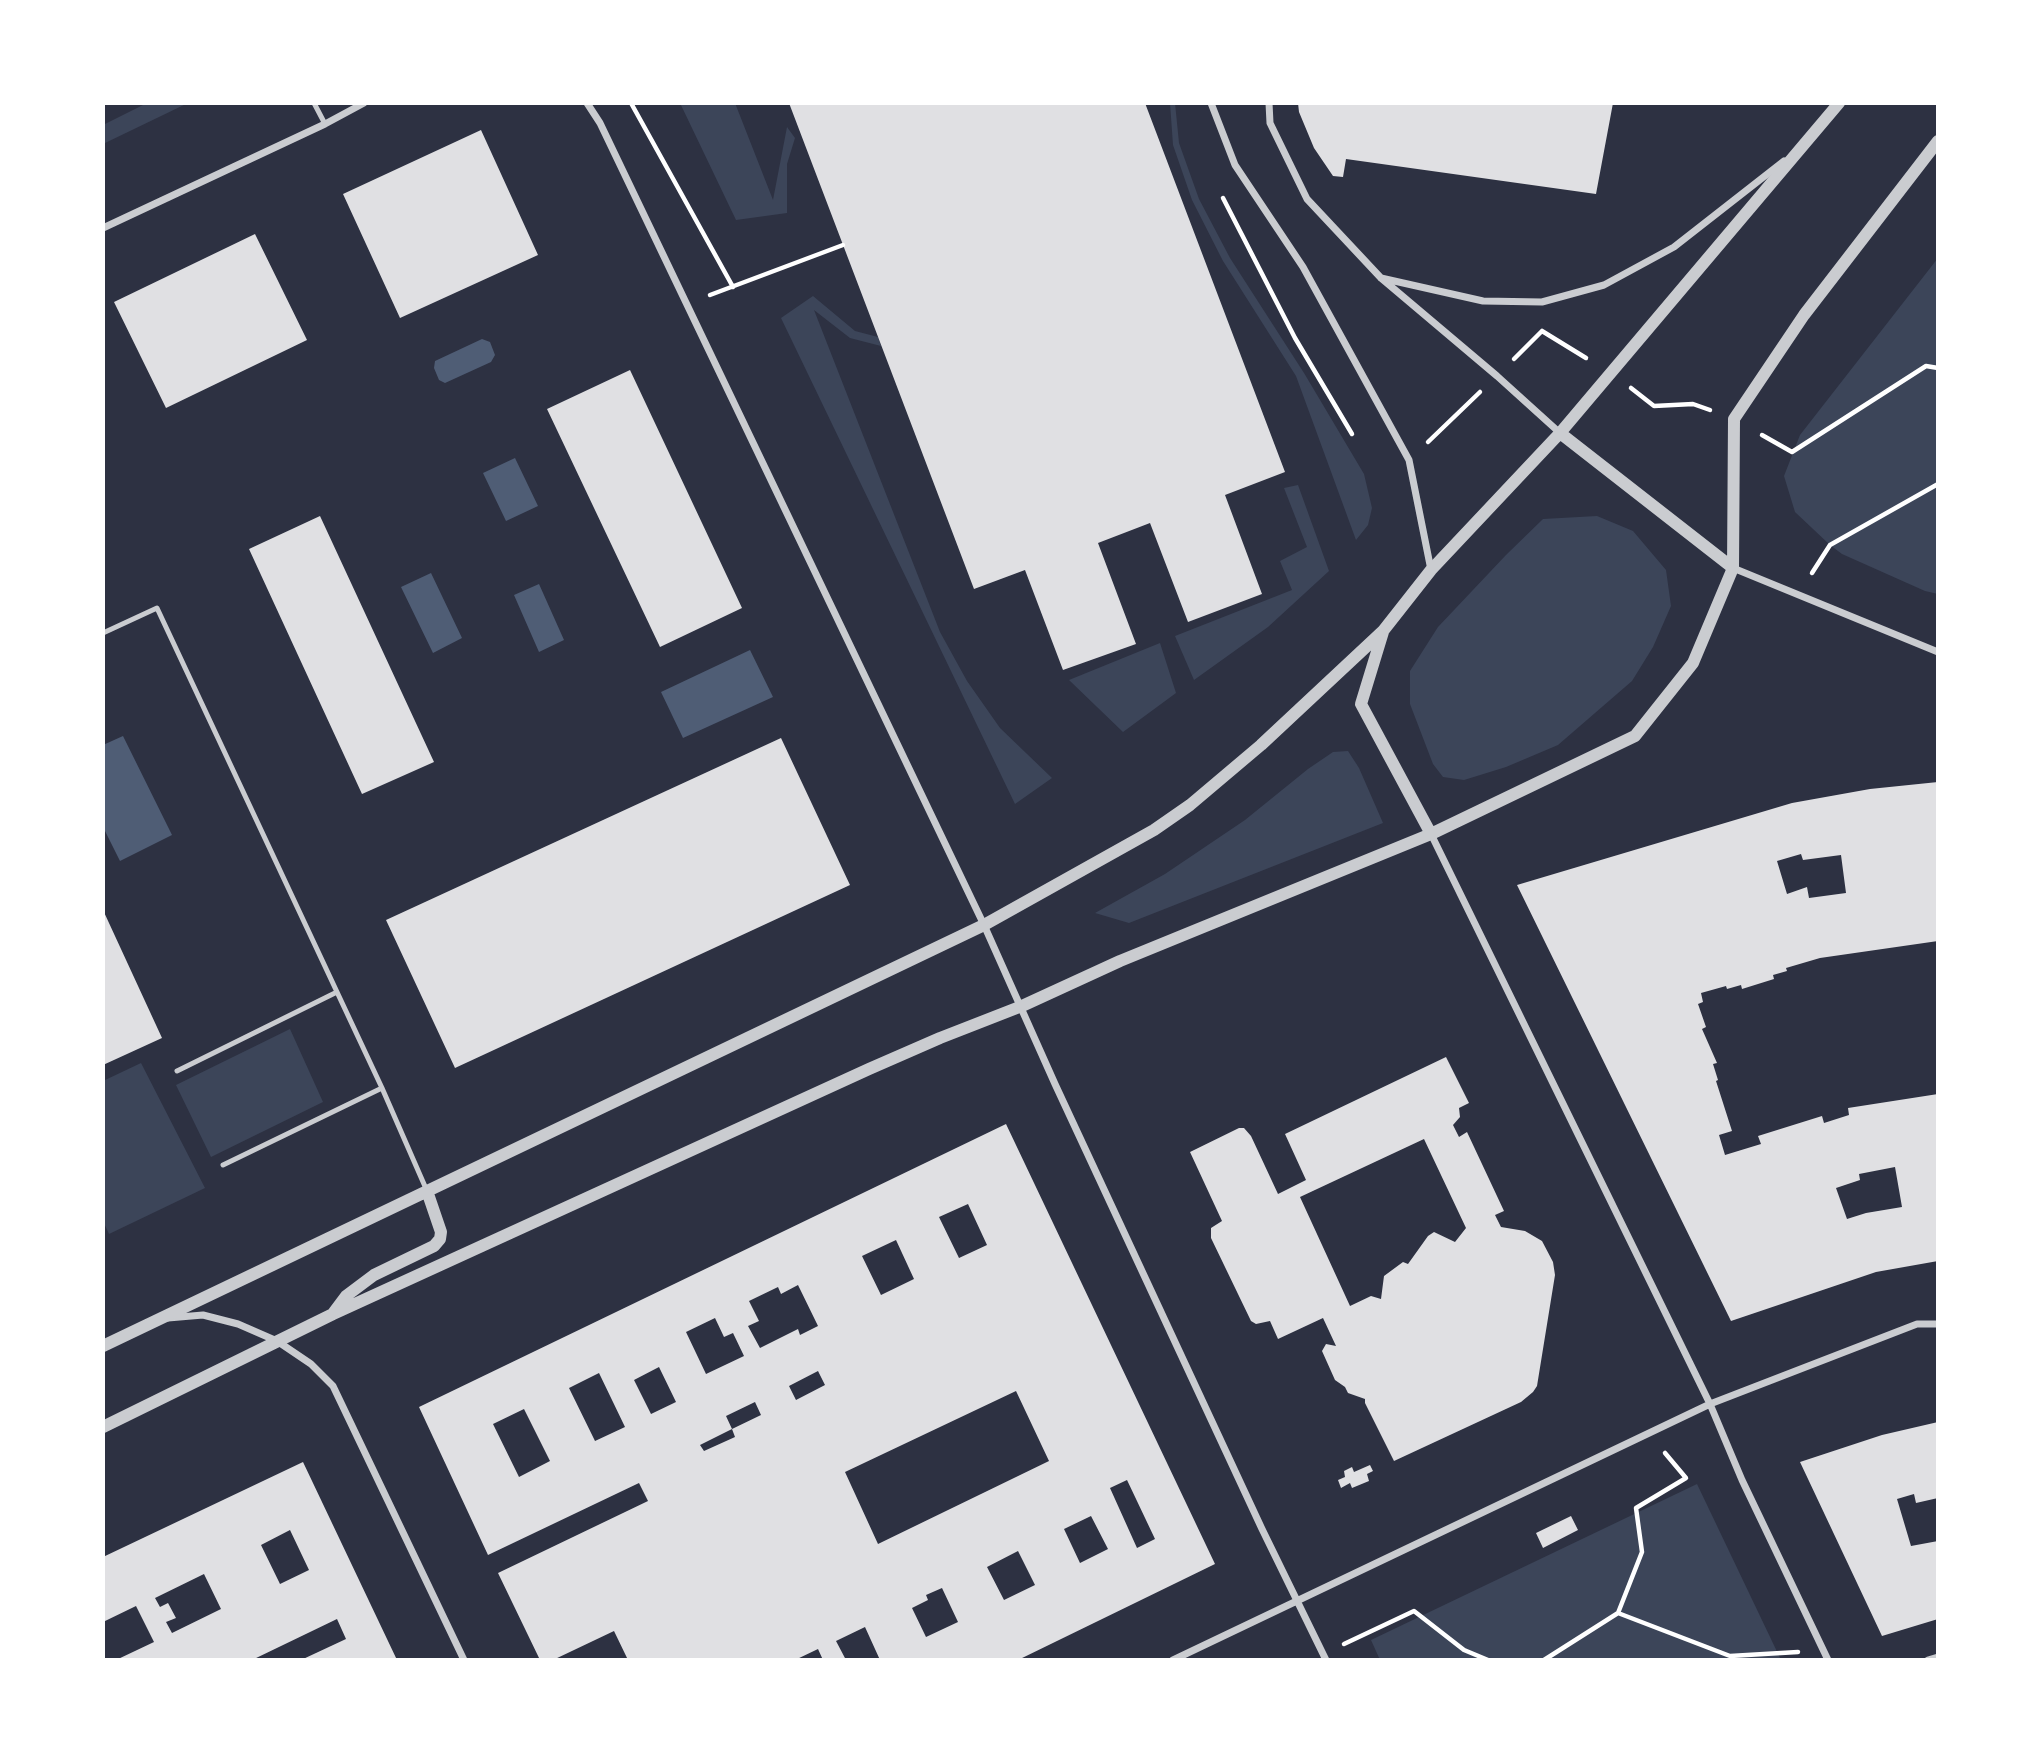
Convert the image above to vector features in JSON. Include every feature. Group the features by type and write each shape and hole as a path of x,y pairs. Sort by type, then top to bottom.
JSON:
{"street":[{"path":"103,228 364,103"},
{"path":"587,103 600,123 984,925 1055,1084 1325,1657"},
{"path":"1212,103 1235,165 1303,267 1409,460 1431,570"},
{"path":"1269,103 1270,124 1307,199 1381,278 1560,433 1732,568 1938,652"},
{"path":"103,1346 984,925 1154,830 1190,806 1261,745 1383,631 1431,570 1560,433 1839,103"},
{"path":"103,1427 333,1314 881,1063 1431,834 1635,736 1693,663 1732,568 1734,419 1804,316 1938,141"},
{"path":"1381,278 1483,300 1542,302 1604,285 1674,247 1808,142"},
{"path":"1383,631 1361,704 1431,834 1710,1404 1742,1480 1828,1660"},
{"path":"333,1314 346,1296 374,1275 434,1246 440,1239 441,1232 427,1191"},
{"path":"158,1319 203,1315 239,1324 277,1341 311,1364 333,1386 464,1660"},
{"path":"1173,1660 1710,1404 1917,1324 1938,1324"},
{"path":"1928,1660 1938,1657"}],"lane":[{"path":"314,103 325,124"},
{"path":"103,634 157,608 382,1088 427,1191"},
{"path":"177,1071 337,992"},
{"path":"223,1165 382,1088"}],"path":[{"path":"631,103 733,287"},
{"path":"1221,193 1295,338 1352,434"},
{"path":"687,304 843,245"},
{"path":"1734,419 1792,452 1926,366 1938,368"},
{"path":"1798,594 1830,545 1938,484"},
{"path":"1544,1660 1618,1613 1642,1552 1636,1508 1686,1478 1649,1433"},
{"path":"1325,1657 1414,1611 1464,1650 1488,1660"},
{"path":"1618,1613 1731,1658 1823,1650"}],"shaded area":[{"path":"147,103 188,103 103,144 103,125"},
{"path":"680,103 735,103 773,200 787,127 795,138 787,164 787,213 736,220"},
{"path":"1170,103 1175,103 1179,143 1199,199 1230,258 1304,373 1364,474 1372,508 1368,525 1356,540 1296,376 1223,261 1192,200 1173,145"},
{"path":"1938,258 1938,594 1925,591 1842,554 1830,545 1795,512 1784,476 1800,435"},
{"path":"813,296 855,331 878,337 881,346 850,338 814,310 940,632 967,681 1000,728 1052,778 1015,804 781,318"},
{"path":"482,339 490,342 495,355 491,362 445,383 439,380 434,368 435,361"},
{"path":"515,458 538,506 506,521 483,473"},
{"path":"1298,485 1329,571 1268,627 1194,680 1175,636 1292,590 1280,561 1307,547 1284,488"},
{"path":"1597,516 1633,531 1666,570 1671,606 1653,647 1632,681 1558,745 1506,767 1464,780 1443,777 1433,764 1410,704 1410,671 1438,627 1543,519"},
{"path":"431,573 462,638 433,653 401,587"},
{"path":"539,584 564,640 539,652 514,595"},
{"path":"1160,643 1176,693 1123,732 1069,680"},
{"path":"750,650 773,697 683,738 661,692"},
{"path":"123,736 172,835 120,861 103,827 103,745"},
{"path":"1348,751 1359,768 1383,823 1129,923 1095,913 1165,874 1245,820 1333,752"},
{"path":"290,1029 323,1102 211,1157 176,1085"},
{"path":"141,1063 205,1188 109,1234 103,1221 103,1081"},
{"path":"1697,1484 1781,1660 1380,1660 1371,1640"}],"building":[{"path":"789,103 1145,103 1285,472 1225,495 1262,594 1188,622 1150,523 1098,543 1136,644 1063,670 1025,570 974,589"},
{"path":"1298,103 1613,103 1596,194 1346,159 1343,177 1333,176 1314,148"},
{"path":"481,130 538,255 400,318 343,194"},
{"path":"255,234 307,340 166,408 114,302"},
{"path":"630,370 742,608 660,647 547,409"},
{"path":"320,516 434,762 362,794 249,549"},
{"path":"781,738 850,885 455,1068 386,920"},
{"path":"1938,782 1938,941 1820,958 1786,968 1787,971 1773,975 1774,979 1742,989 1741,985 1727,989 1726,986 1701,993 1703,1002 1698,1004 1706,1027 1702,1029 1717,1063 1713,1064 1718,1080 1716,1081 1732,1131 1719,1135 1725,1155 1761,1144 1758,1136 1822,1116 1824,1123 1849,1115 1848,1108 1938,1094 1938,1261 1876,1272 1731,1321 1517,885 1792,803 1870,789","holes":["1801,854 1803,860 1841,855 1846,893 1809,898 1807,887 1787,894 1777,861","1895,1167 1902,1207 1847,1219 1836,1188 1860,1180 1859,1174"]},
{"path":"103,910 162,1038 103,1065"},
{"path":"1446,1057 1469,1103 1459,1108 1460,1117 1453,1125 1459,1137 1467,1132 1504,1211 1495,1215 1501,1227 1525,1231 1542,1241 1553,1262 1555,1275 1537,1386 1533,1392 1521,1402 1394,1461 1365,1399 1348,1393 1345,1387 1335,1380 1322,1351 1326,1344 1336,1346 1323,1318 1278,1339 1270,1321 1256,1324 1251,1321 1211,1238 1211,1228 1222,1221 1190,1152 1244,1128 1251,1136 1278,1194 1306,1180 1285,1134","holes":["1424,1139 1466,1228 1455,1242 1434,1232 1428,1236 1408,1264 1403,1262 1384,1276 1381,1299 1371,1296 1350,1306 1300,1197"]},
{"path":"1006,1124 1215,1564 1018,1660 880,1660 865,1627 836,1641 846,1660 823,1660 818,1649 795,1660 628,1660 614,1631 553,1660 540,1660 498,1573 648,1501 639,1483 488,1555 419,1407","holes":["968,1204 987,1245 959,1258 939,1217","896,1240 914,1279 881,1295 862,1256","798,1285 818,1326 800,1335 798,1329 760,1348 748,1326 759,1321 749,1301 778,1287 781,1294","715,1318 724,1337 733,1333 744,1356 706,1374 686,1332","659,1367 676,1402 651,1414 634,1380","818,1371 825,1385 796,1400 789,1386","599,1373 625,1427 595,1441 569,1388","1016,1391 1049,1461 878,1544 845,1472","755,1402 761,1415 732,1429 726,1416","524,1409 550,1461 519,1477 493,1424","732,1429 735,1437 704,1451 700,1445","1127,1480 1155,1539 1137,1548 1110,1488","1091,1516 1108,1549 1080,1563 1064,1529","1018,1551 1035,1585 1004,1600 987,1567","942,1588 958,1622 926,1637 912,1608 928,1600 926,1595"]},
{"path":"1938,1422 1938,1498 1916,1503 1914,1494 1897,1499 1911,1546 1938,1541 1938,1619 1882,1636 1800,1462 1882,1435"},
{"path":"303,1462 397,1660 301,1660 346,1639 337,1619 252,1660 116,1660 154,1642 136,1606 103,1622 103,1557","holes":["290,1530 309,1570 280,1584 261,1545","204,1574 221,1609 172,1633 166,1622 176,1618 168,1603 160,1607 155,1598"]},
{"path":"1370,1465 1373,1471 1367,1474 1369,1481 1352,1488 1350,1483 1341,1488 1338,1480 1345,1477 1344,1471 1352,1467 1354,1472"},
{"path":"1571,1516 1578,1530 1543,1548 1536,1533"}]}
